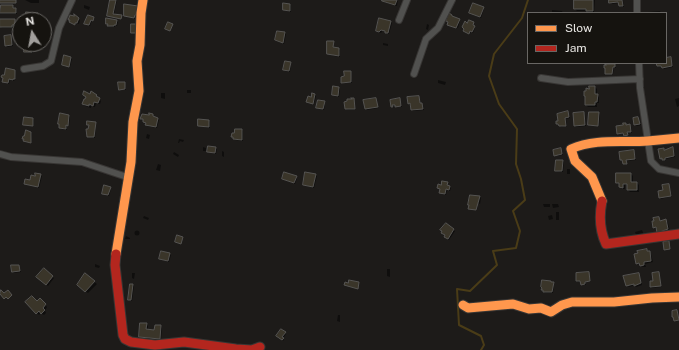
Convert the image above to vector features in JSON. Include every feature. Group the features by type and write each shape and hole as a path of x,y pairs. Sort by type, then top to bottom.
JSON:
{"street":[{"path":"24,69 43,66 51,61 59,28 72,0"},
{"path":"143,0 140,45 137,61 139,91 133,122 131,162 127,177 116,246 115,265 122,335 125,339 137,344 155,345 184,342 252,350 260,347"},
{"path":"399,20 407,0"},
{"path":"414,74 426,39 438,28 452,0"},
{"path":"637,0 637,12"},
{"path":"639,64 647,141 651,162 658,169 679,173"},
{"path":"541,78 568,82 640,79"},
{"path":"679,138 647,141 598,142 577,145 571,149 575,161 592,177 602,200 600,219 602,236 606,244 679,234"},
{"path":"0,154 11,157 82,162 127,177"},
{"path":"463,305 468,308 513,304 529,309 541,308 552,312 562,305 572,302 614,302 679,297"}],"building":[{"path":"0,0 16,0 16,3 0,3"},
{"path":"110,0 116,0 113,14 122,15 121,19 107,16"},
{"path":"382,0 397,0 395,5"},
{"path":"574,0 593,0 593,11 586,11 586,9 574,9"},
{"path":"609,0 622,0 623,6 619,6 618,2 609,3"},
{"path":"283,3 290,4 290,11 283,10"},
{"path":"473,3 484,7 480,17 469,13"},
{"path":"124,4 138,6 134,18 124,16"},
{"path":"1,5 13,5 13,8 16,8 16,12 0,13"},
{"path":"449,13 460,19 456,28 447,25 448,22 446,21"},
{"path":"74,14 79,18 75,25 68,20 70,15 74,16"},
{"path":"88,15 94,17 93,21 91,20 89,25 84,24"},
{"path":"106,18 117,20 116,25 107,26 108,24 106,24"},
{"path":"379,18 391,21 388,33 381,30 379,32 376,31"},
{"path":"0,19 12,19 12,27 0,27"},
{"path":"469,20 474,22 473,25 475,26 469,34 463,31 464,29 462,27 465,21 467,23"},
{"path":"168,22 173,24 170,31 165,29"},
{"path":"131,24 136,24 136,33 131,33"},
{"path":"277,31 285,32 283,43 275,40"},
{"path":"11,35 12,45 5,46 4,36"},
{"path":"327,41 334,41 333,47 339,48 339,56 327,54"},
{"path":"64,55 71,57 69,67 62,65"},
{"path":"671,57 672,66 662,68 661,66 657,66 656,64 667,64 667,58"},
{"path":"285,61 291,62 289,71 283,70"},
{"path":"605,64 615,64 612,74 605,74"},
{"path":"6,68 15,70 15,79 9,79 8,83 2,82 3,78 1,77 4,75"},
{"path":"344,71 351,71 351,82 341,83 341,77 344,76"},
{"path":"118,82 125,82 125,89 119,90"},
{"path":"333,86 339,87 338,96 332,95"},
{"path":"589,86 595,86 595,94 598,94 595,105 585,105 584,91 586,91 586,88 589,89"},
{"path":"84,91 90,94 91,91 97,95 96,96 100,98 98,103 94,102 93,106 89,104 89,106 82,104 86,97 83,95"},
{"path":"312,93 315,94 313,104 306,102 308,96 311,97"},
{"path":"419,96 423,109 411,110 407,97"},
{"path":"351,98 354,98 355,109 345,109 344,102 347,101 347,99 352,99"},
{"path":"376,98 378,107 365,109 363,100"},
{"path":"400,98 401,106 395,107 395,105 392,105 393,107 391,107 390,100"},
{"path":"318,100 325,101 323,109 316,108"},
{"path":"568,111 569,117 565,118 566,126 559,126 556,124 556,121 558,121 557,114"},
{"path":"584,112 585,125 574,126 573,113"},
{"path":"589,112 599,112 598,126 588,125"},
{"path":"60,113 69,115 68,126 66,125 66,129 59,128 58,124"},
{"path":"149,113 158,118 156,127 145,125 146,123 143,122 143,119 140,119 142,114 149,115"},
{"path":"24,117 33,118 33,126 23,125"},
{"path":"638,117 640,124 634,125 633,118"},
{"path":"198,119 209,120 209,127 198,126"},
{"path":"87,121 96,122 94,137 87,137 86,129 88,129 89,125 87,125"},
{"path":"623,123 626,123 626,125 630,124 631,132 627,132 628,135 624,136 623,133 617,134 616,126 623,125"},
{"path":"235,129 242,129 242,140 233,139 233,137 231,137"},
{"path":"26,130 31,132 31,143 23,141 24,139 22,139"},
{"path":"208,146 216,147 215,153 207,152"},
{"path":"673,147 674,156 665,158 665,160 662,160 662,158 660,159 658,149 664,148 664,150"},
{"path":"561,148 562,154 554,156 553,150"},
{"path":"634,150 635,159 626,160 627,164 623,164 622,160 620,160 619,152"},
{"path":"556,160 563,160 562,171 555,171"},
{"path":"284,172 297,176 294,183 282,179"},
{"path":"305,172 316,174 313,187 303,185"},
{"path":"35,173 41,174 38,187 24,184 25,179 30,180 31,175 35,176"},
{"path":"616,173 631,173 631,182 637,182 637,190 627,190 627,184 623,184 623,188 619,187 619,183 616,183"},
{"path":"442,181 448,182 447,185 450,186 449,190 446,189 445,194 439,193 440,189 437,188 438,184 441,185"},
{"path":"669,184 671,196 659,198 658,191 663,190 662,185"},
{"path":"104,185 111,187 108,195 102,194"},
{"path":"470,195 480,196 476,210 468,209"},
{"path":"659,217 660,221 666,219 668,229 657,233 656,227 653,228 652,221 654,221 653,218"},
{"path":"446,223 454,229 448,239 444,237 445,235 441,233 442,231 440,230"},
{"path":"177,235 183,237 181,244 175,242"},
{"path":"669,241 670,249 664,250 663,242"},
{"path":"647,249 647,251 650,251 651,261 644,262 644,265 640,266 639,263 636,264 634,254 638,253 637,251"},
{"path":"161,251 170,253 168,261 159,259"},
{"path":"11,265 19,265 20,271 12,272"},
{"path":"44,268 53,276 46,285 36,277"},
{"path":"589,272 590,281 581,285 580,281 576,281 576,273"},
{"path":"659,272 661,286 650,287 650,281 653,281 652,273"},
{"path":"85,273 95,281 85,292 77,285"},
{"path":"639,273 641,283 634,286 634,284 626,286 623,276"},
{"path":"349,280 359,282 358,289 344,285 345,282 348,283"},
{"path":"542,280 554,282 552,292 543,292 543,290 541,290"},
{"path":"130,284 133,284 131,300 128,300"},
{"path":"1,290 4,293 8,290 12,295 8,299 6,297 4,299 0,294"},
{"path":"32,296 37,301 40,298 46,304 43,308 45,310 41,314 39,311 36,314 25,302"},
{"path":"677,310 679,320 674,321 672,311"},
{"path":"140,323 147,323 146,329 154,330 155,325 161,325 160,339 139,337"},
{"path":"281,329 286,332 282,337 284,338 282,340 276,336"}],"waterway":[{"path":"481,350 484,345 481,336 459,325 457,289 470,291 497,265 493,251 516,248 520,231 513,211 525,200 521,179 516,164 517,129 499,104 489,76 494,54 522,18 528,0"}],"traffic: slow":[{"path":"116,254 131,162 133,122 139,91 137,61 140,45 143,0"},
{"path":"602,201 592,177 575,161 571,149 590,143 599,142 648,141 679,138"},
{"path":"463,305 468,308 513,304 529,309 541,308 551,312 562,305 572,302 614,302 679,297"}],"traffic: jam":[{"path":"602,201 600,222 606,244 679,234"},
{"path":"116,254 115,265 123,335 125,339 131,342 155,345 184,342 236,349 252,350 260,347"}]}
